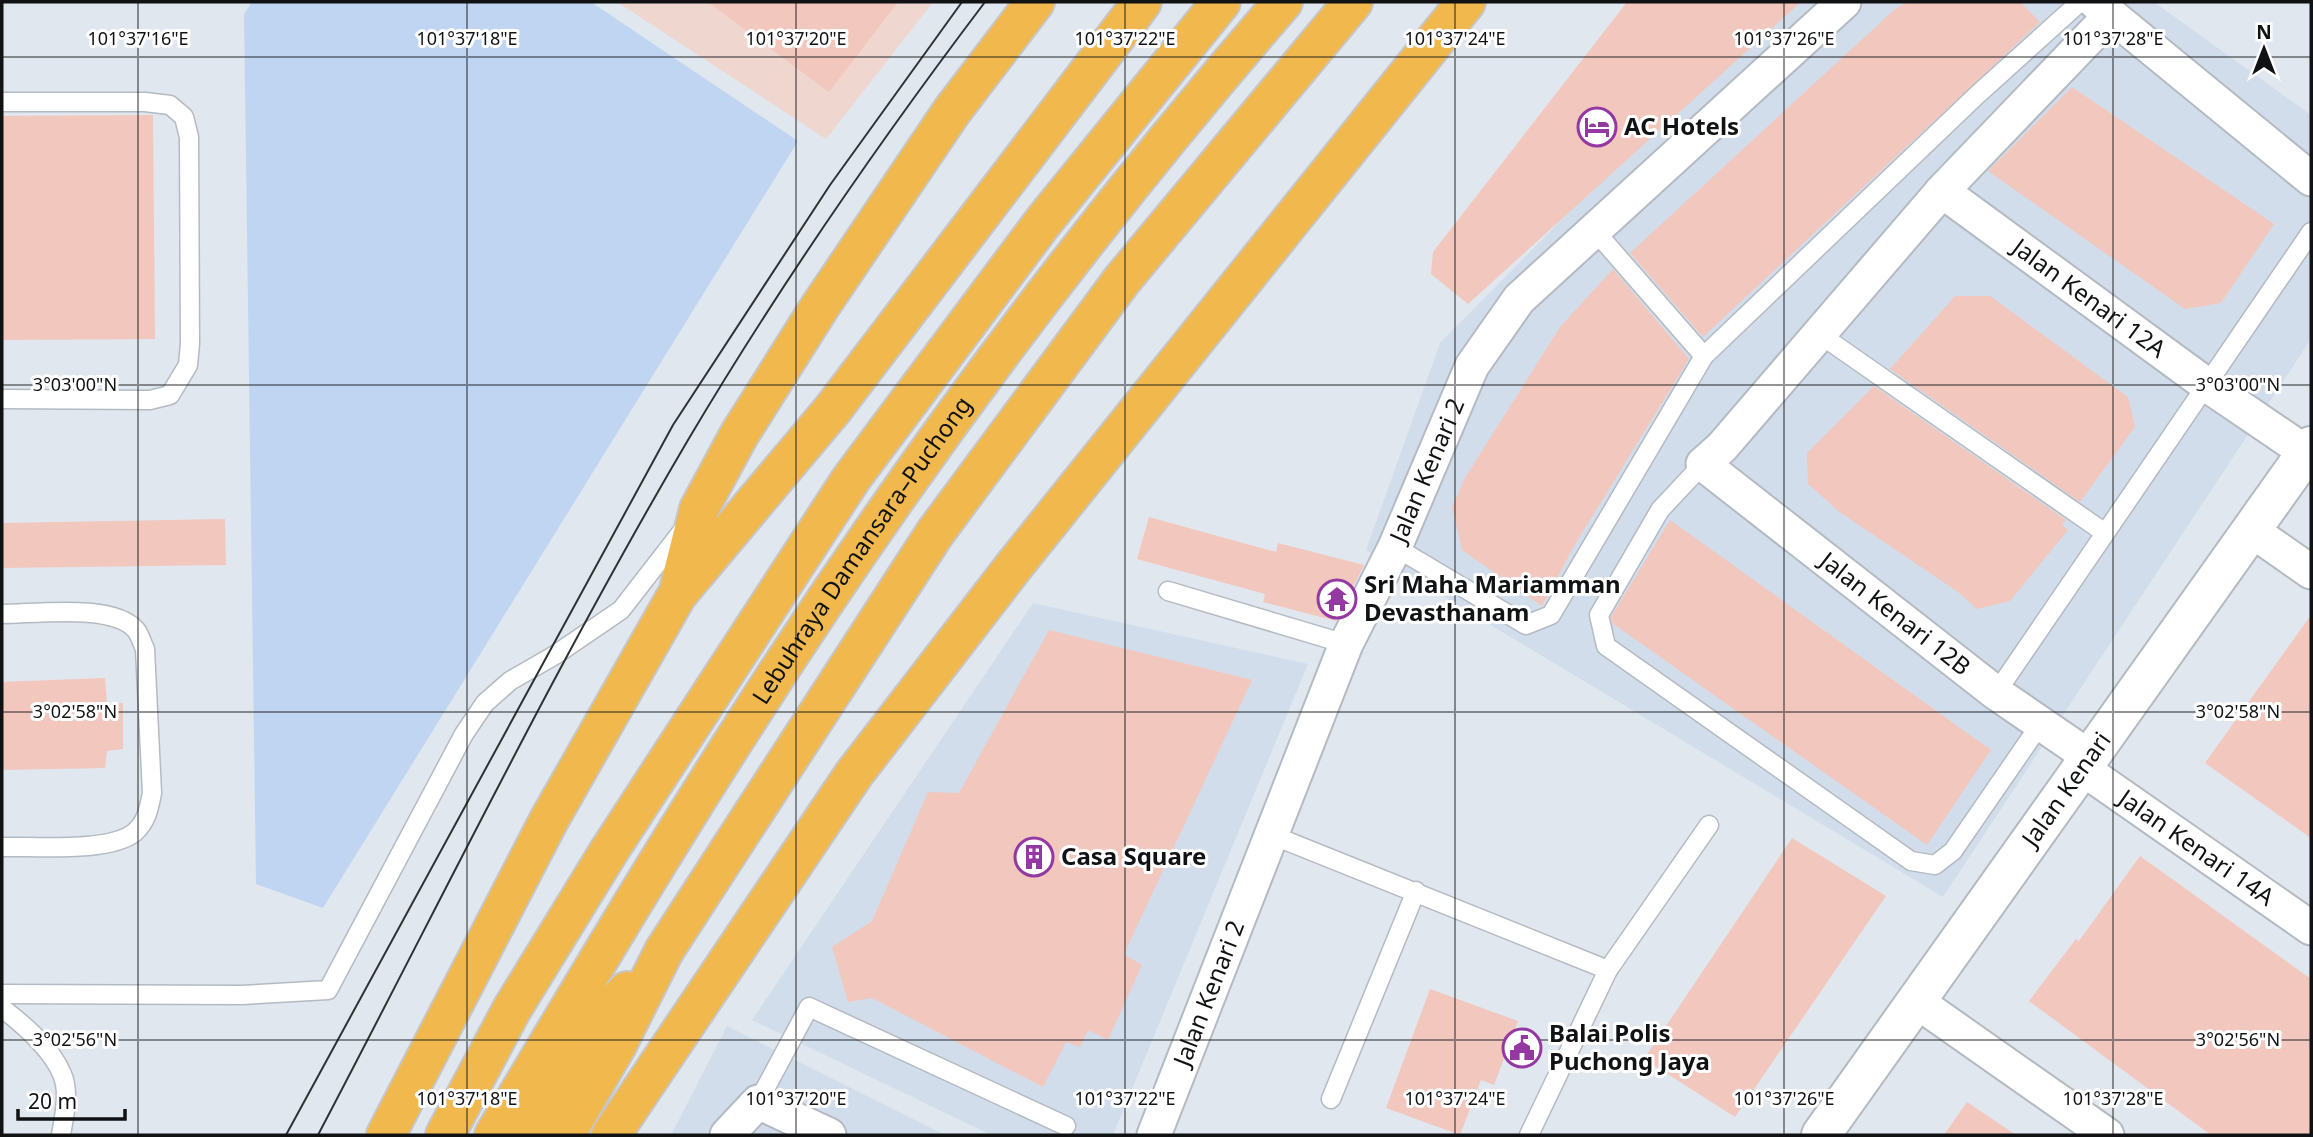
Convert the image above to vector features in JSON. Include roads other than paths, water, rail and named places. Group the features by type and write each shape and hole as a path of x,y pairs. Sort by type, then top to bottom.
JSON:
{"highway":[{"path":"677,595 699,509 739,435 819,308 952,111 1035,2"},
{"path":"386,1135 550,820 677,595 833,409 1142,2"},
{"name":"Lebuhraya Damansara–Puchong","path":"445,1135 512,1009 609,850 851,478 1043,222 1221,2"},
{"name":"Lebuhraya Damansara–Puchong","path":"494,1135 657,862 752,711 892,503 1072,256 1283,2"},
{"path":"565,1135 616,1047 664,951 935,533 1122,280 1353,2"},
{"path":"611,1135 854,774 1014,566 1466,2"},
{"path":"526,1135 608,1011 664,951"}],"street":[{"name":"Jalan Kenari 2","path":"1154,1135 1346,644 1395,547 1472,366 1518,299 1844,2"},
{"path":"1703,464 1722,447 1818,333 2103,8 2311,179"},
{"name":"Jalan Kenari 12A","path":"1942,191 2207,385 2309,449"},
{"name":"Jalan Kenari","path":"1821,1135 2309,449"},
{"name":"Jalan Kenari 12B","path":"1703,464 2087,763"},
{"path":"2251,530 2311,572"},
{"name":"Jalan Kenari 14A","path":"2087,763 2311,928"},
{"path":"1916,1001 2108,1135"},
{"path":"727,1135 758,1102 829,1135"}],"lane":[{"path":"1395,547 1526,625 1551,615 1704,356 1977,95 2080,2"},
{"path":"2,102 145,102 170,105 184,117 188,137 190,344 188,365 170,395 150,400 2,399"},
{"path":"1595,231 1704,356"},
{"path":"1996,693 2311,232"},
{"path":"1818,333 2105,533"},
{"path":"1703,464 1660,510 1598,615 1606,646 1912,861 1935,865 1953,851 2039,726"},
{"path":"2,994 242,995 328,990 464,734 485,702 510,681 555,655 621,610 699,509"},
{"path":"1168,591 1346,644"},
{"path":"2,614 99,614 116,617 135,629 145,649 152,793 148,816 134,833 107,844 2,847"},
{"path":"1529,1135 1608,970 1709,825"},
{"path":"1272,835 1608,970"},
{"path":"1331,1099 1416,891"},
{"path":"758,1102 809,1007 1066,1126"},
{"path":"2,1008 23,1024 63,1075 66,1102 61,1135"}],"tram line":[{"path":"286,1135 673,425 830,185 962,2"},
{"path":"318,1135 591,611 688,440 757,327 830,216 985,2"}],"place":[{"name":"AC Hotels","path":"1597,127"},
{"name":"Sri Maha Mariamman Devasthanam","path":"1337,599"},
{"name":"Casa Square","path":"1034,857"},
{"name":"Balai Polis Puchong Jaya","path":"1522,1048"}]}
